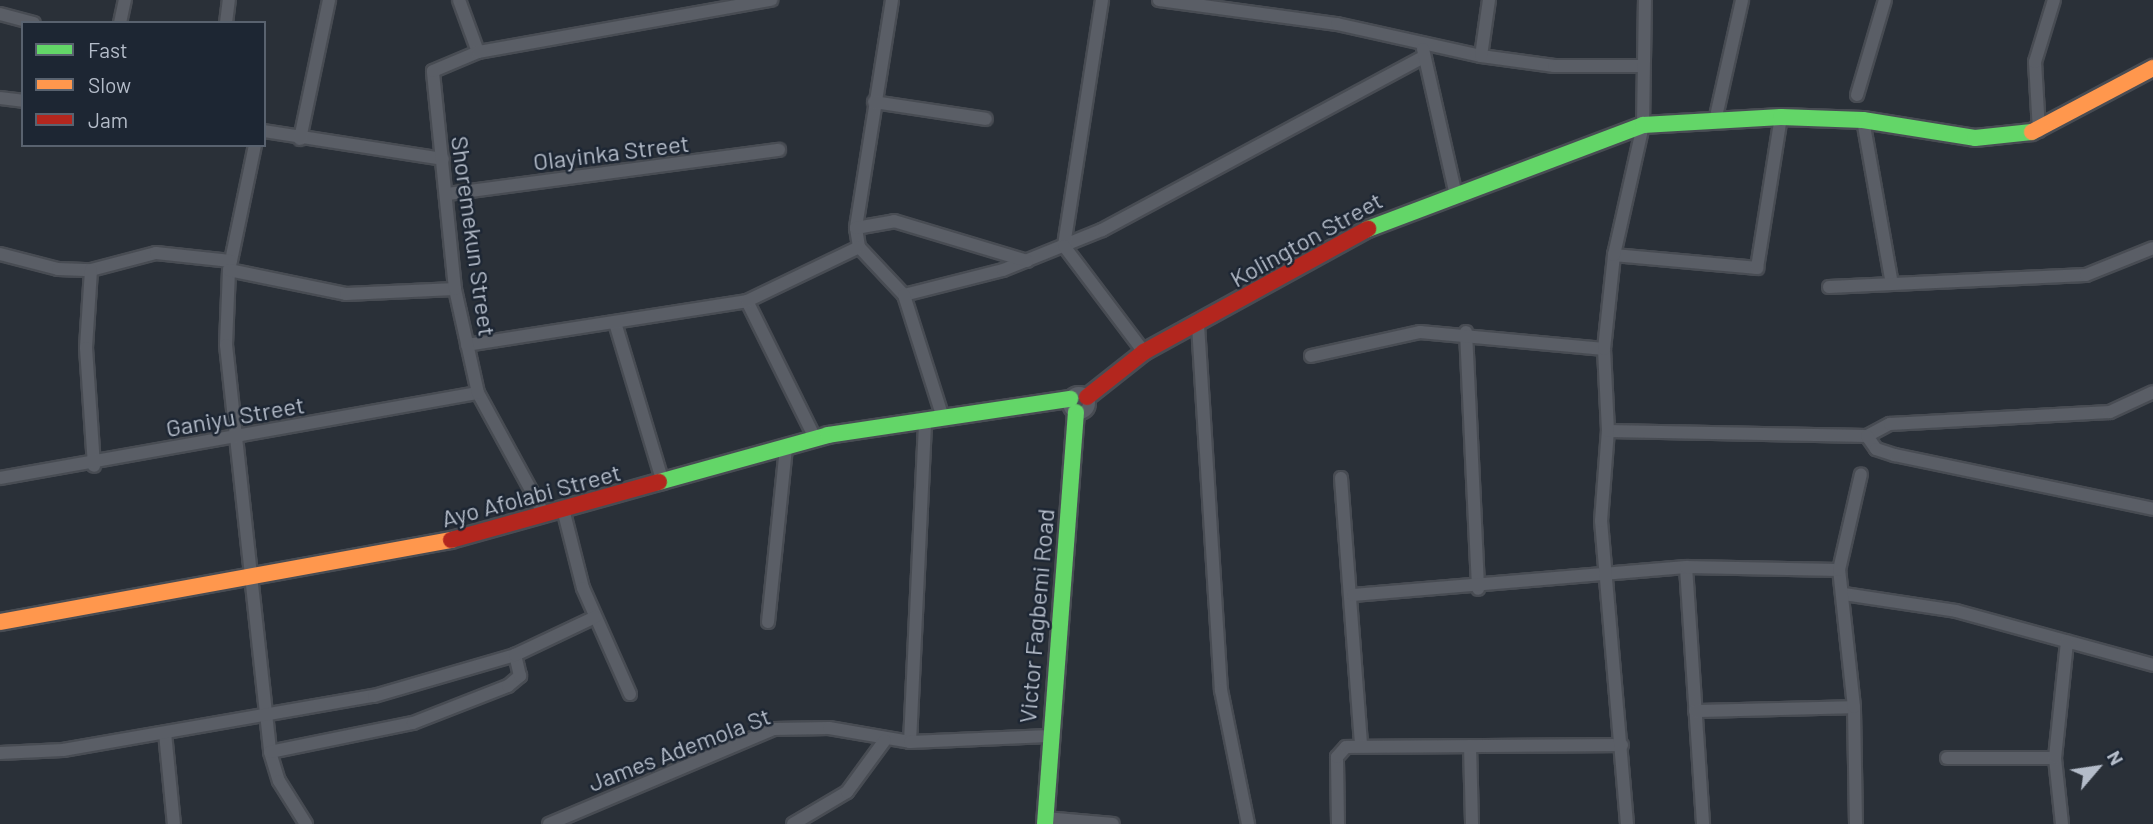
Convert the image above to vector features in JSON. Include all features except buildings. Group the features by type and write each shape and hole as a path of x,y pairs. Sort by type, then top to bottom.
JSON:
{"street":[{"path":"120,21 125,0"},
{"path":"226,21 229,0"},
{"path":"300,139 329,0"},
{"path":"459,0 478,52 771,0"},
{"path":"892,0 856,228 859,247 904,295 942,415"},
{"path":"1102,0 1064,246 1144,352"},
{"path":"1159,0 1337,24 1423,51 1554,66 1643,66"},
{"path":"1481,56 1489,0"},
{"path":"1627,824 1601,521 1608,431 1604,349 1614,255 1643,125 1645,0"},
{"path":"1715,121 1742,0"},
{"path":"1857,94 1885,0"},
{"path":"2054,0 2035,62 2039,131 2153,68"},
{"path":"0,14 26,21"},
{"path":"904,295 1027,261 1064,246 1423,51"},
{"path":"1423,51 1456,195"},
{"name":"Shoremekun Street","path":"478,52 433,71 448,194 455,289 478,393 544,514"},
{"path":"0,98 21,101"},
{"path":"874,102 986,118"},
{"path":"1614,255 1757,268 1781,117"},
{"name":"Kolington Street","path":"1087,397 1144,352 1198,325 1390,217 1643,125 1781,117 1863,120 1975,138 2039,131"},
{"path":"1863,120 1891,279"},
{"path":"266,131 300,139 443,159"},
{"path":"255,147 230,265 226,345 270,752 279,781 306,824"},
{"name":"Olayinka Street","path":"448,194 779,150"},
{"path":"856,228 894,222 1027,261"},
{"path":"467,345 616,326 747,301 859,247"},
{"path":"1829,287 1891,279 2086,275 2153,248"},
{"path":"0,254 41,267 91,270 156,253 230,265 346,294 455,289"},
{"path":"91,270 86,348 94,466"},
{"path":"747,301 815,438"},
{"path":"1198,325 1210,442 1221,690 1248,824"},
{"path":"616,326 663,483"},
{"path":"1311,356 1420,332 1466,332 1604,349"},
{"path":"1466,332 1478,589"},
{"path":"1608,431 1867,436 1890,424 2110,412 2153,392"},
{"name":"Ganiyu Street","path":"0,478 94,466 478,393"},
{"path":"1073,406 1078,393 1087,397"},
{"name":"Ayo Afolabi Street","path":"0,622 442,542 786,449 815,438 942,415 1073,406"},
{"name":"Victor Fagbemi Road","path":"1045,821 1073,406"},
{"path":"909,742 925,419"},
{"path":"1867,436 1876,449 1895,455 2153,509"},
{"path":"768,622 786,449"},
{"path":"1856,824 1854,707 1844,594 1839,570 1861,474"},
{"path":"1341,478 1353,595 1361,744"},
{"path":"563,509 595,617 611,639 631,694"},
{"path":"1353,595 1478,589 1686,567 1839,570"},
{"path":"1686,567 1703,824"},
{"path":"1844,594 1956,611 2153,665"},
{"path":"0,753 165,733 374,696 515,655 595,617"},
{"path":"2062,824 2055,758 2067,642"},
{"path":"270,752 413,723 517,683 515,655"},
{"path":"1695,711 1854,707"},
{"name":"James Ademola St","path":"549,824 774,730 829,728 885,740 909,742 1049,736"},
{"path":"165,733 174,824"},
{"path":"793,824 847,792 885,740"},
{"path":"1338,824 1337,757 1361,744 1622,745"},
{"path":"1470,746 1472,824"},
{"path":"1947,758 2055,758"},
{"path":"1045,821 1113,824"}],"traffic: fast":[{"path":"1368,229 1643,125 1781,117 1863,120 1975,138 2032,132"},
{"path":"659,482 828,435 1070,399"},
{"path":"1045,824 1076,412"}],"traffic: slow":[{"path":"2032,132 2153,68"},
{"path":"0,622 451,540"}],"traffic: jam":[{"path":"1087,397 1144,352 1368,229"},
{"path":"451,540 659,482"}]}
